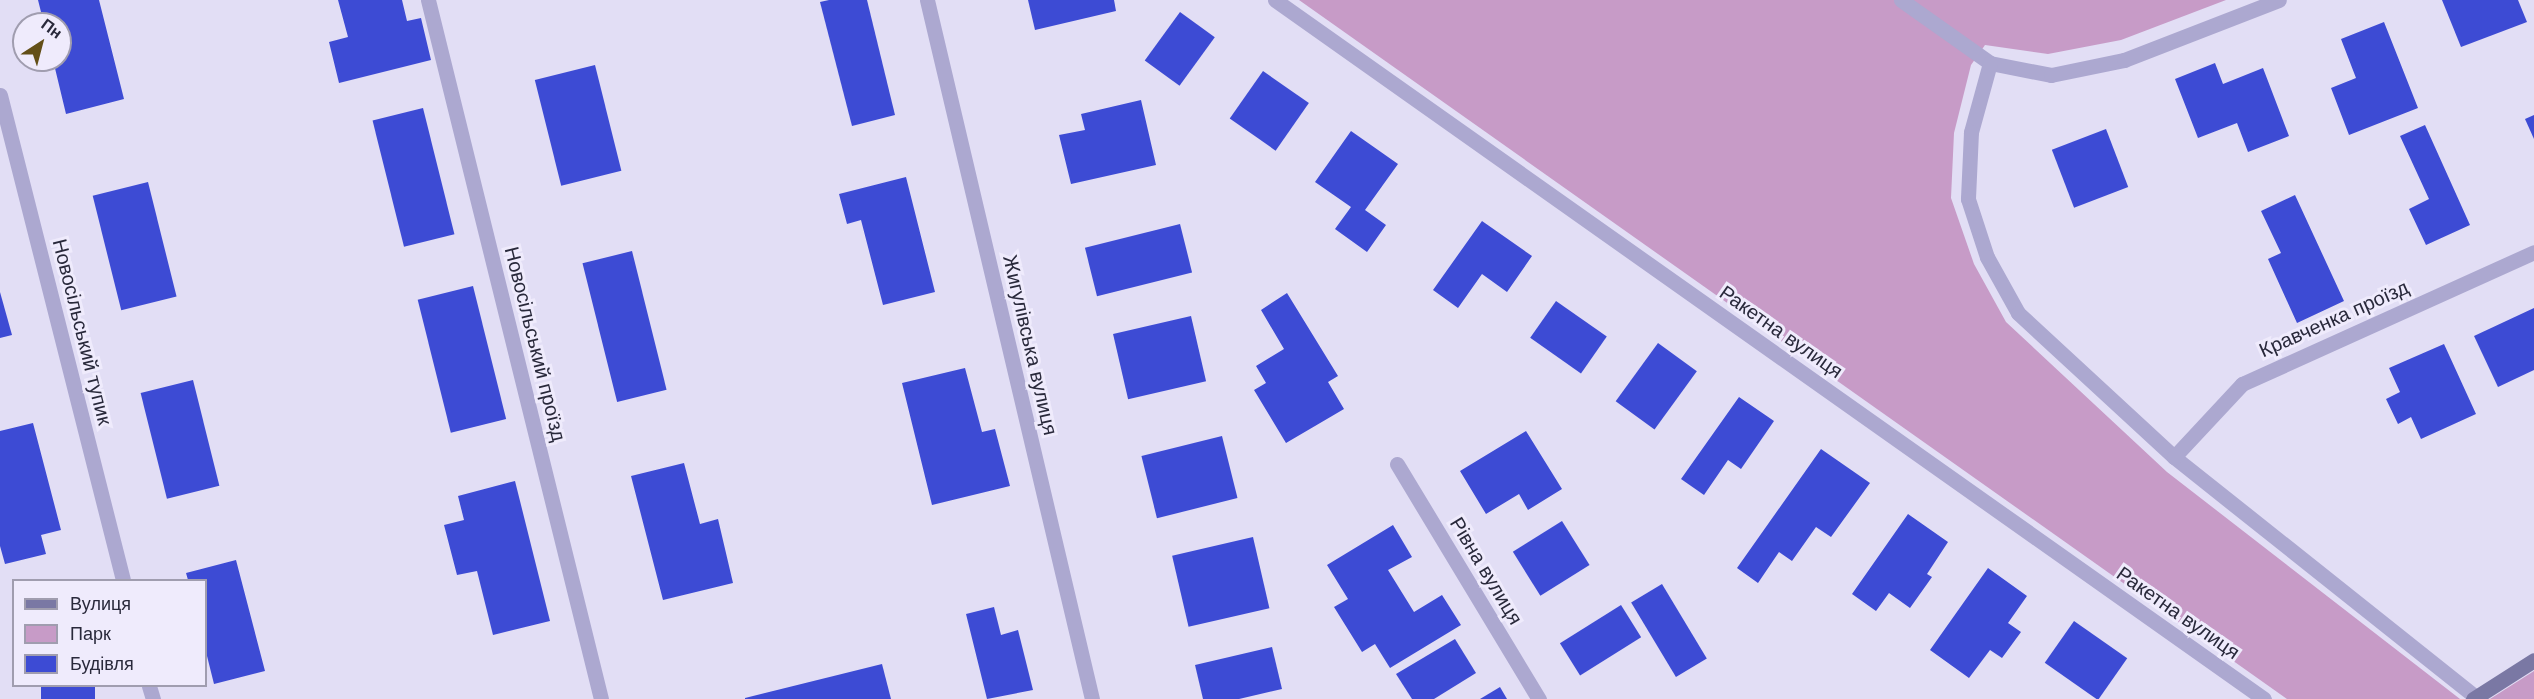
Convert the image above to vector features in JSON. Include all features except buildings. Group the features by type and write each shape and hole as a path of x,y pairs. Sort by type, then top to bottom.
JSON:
{"street":[{"name":"Новосільський проїзд","path":"428,0 601,699"},
{"name":"Жигулівська вулиця","path":"927,0 1092,699"},
{"name":"Ракетна вулиця","path":"1275,0 2264,699"},
{"path":"1901,0 1990,63 2051,75 2124,60 2279,0"},
{"path":"1990,63 1971,132 1968,199 1987,257 2018,313 2174,457 2475,698 2531,666"},
{"name":"Новосільський тупик","path":"0,95 123,579"},
{"name":"Кравченка проїзд","path":"2174,457 2242,384 2534,252"},
{"name":"Рівна вулиця","path":"1396,464 1539,699"}],"green space":[{"path":"1299,0 2226,0 2121,40 2048,54 1985,45 1971,65 1954,133 1951,198 1974,264 2006,322 2167,472 2460,699 2287,699"},
{"path":"2534,671 2534,699 2490,699"}]}
